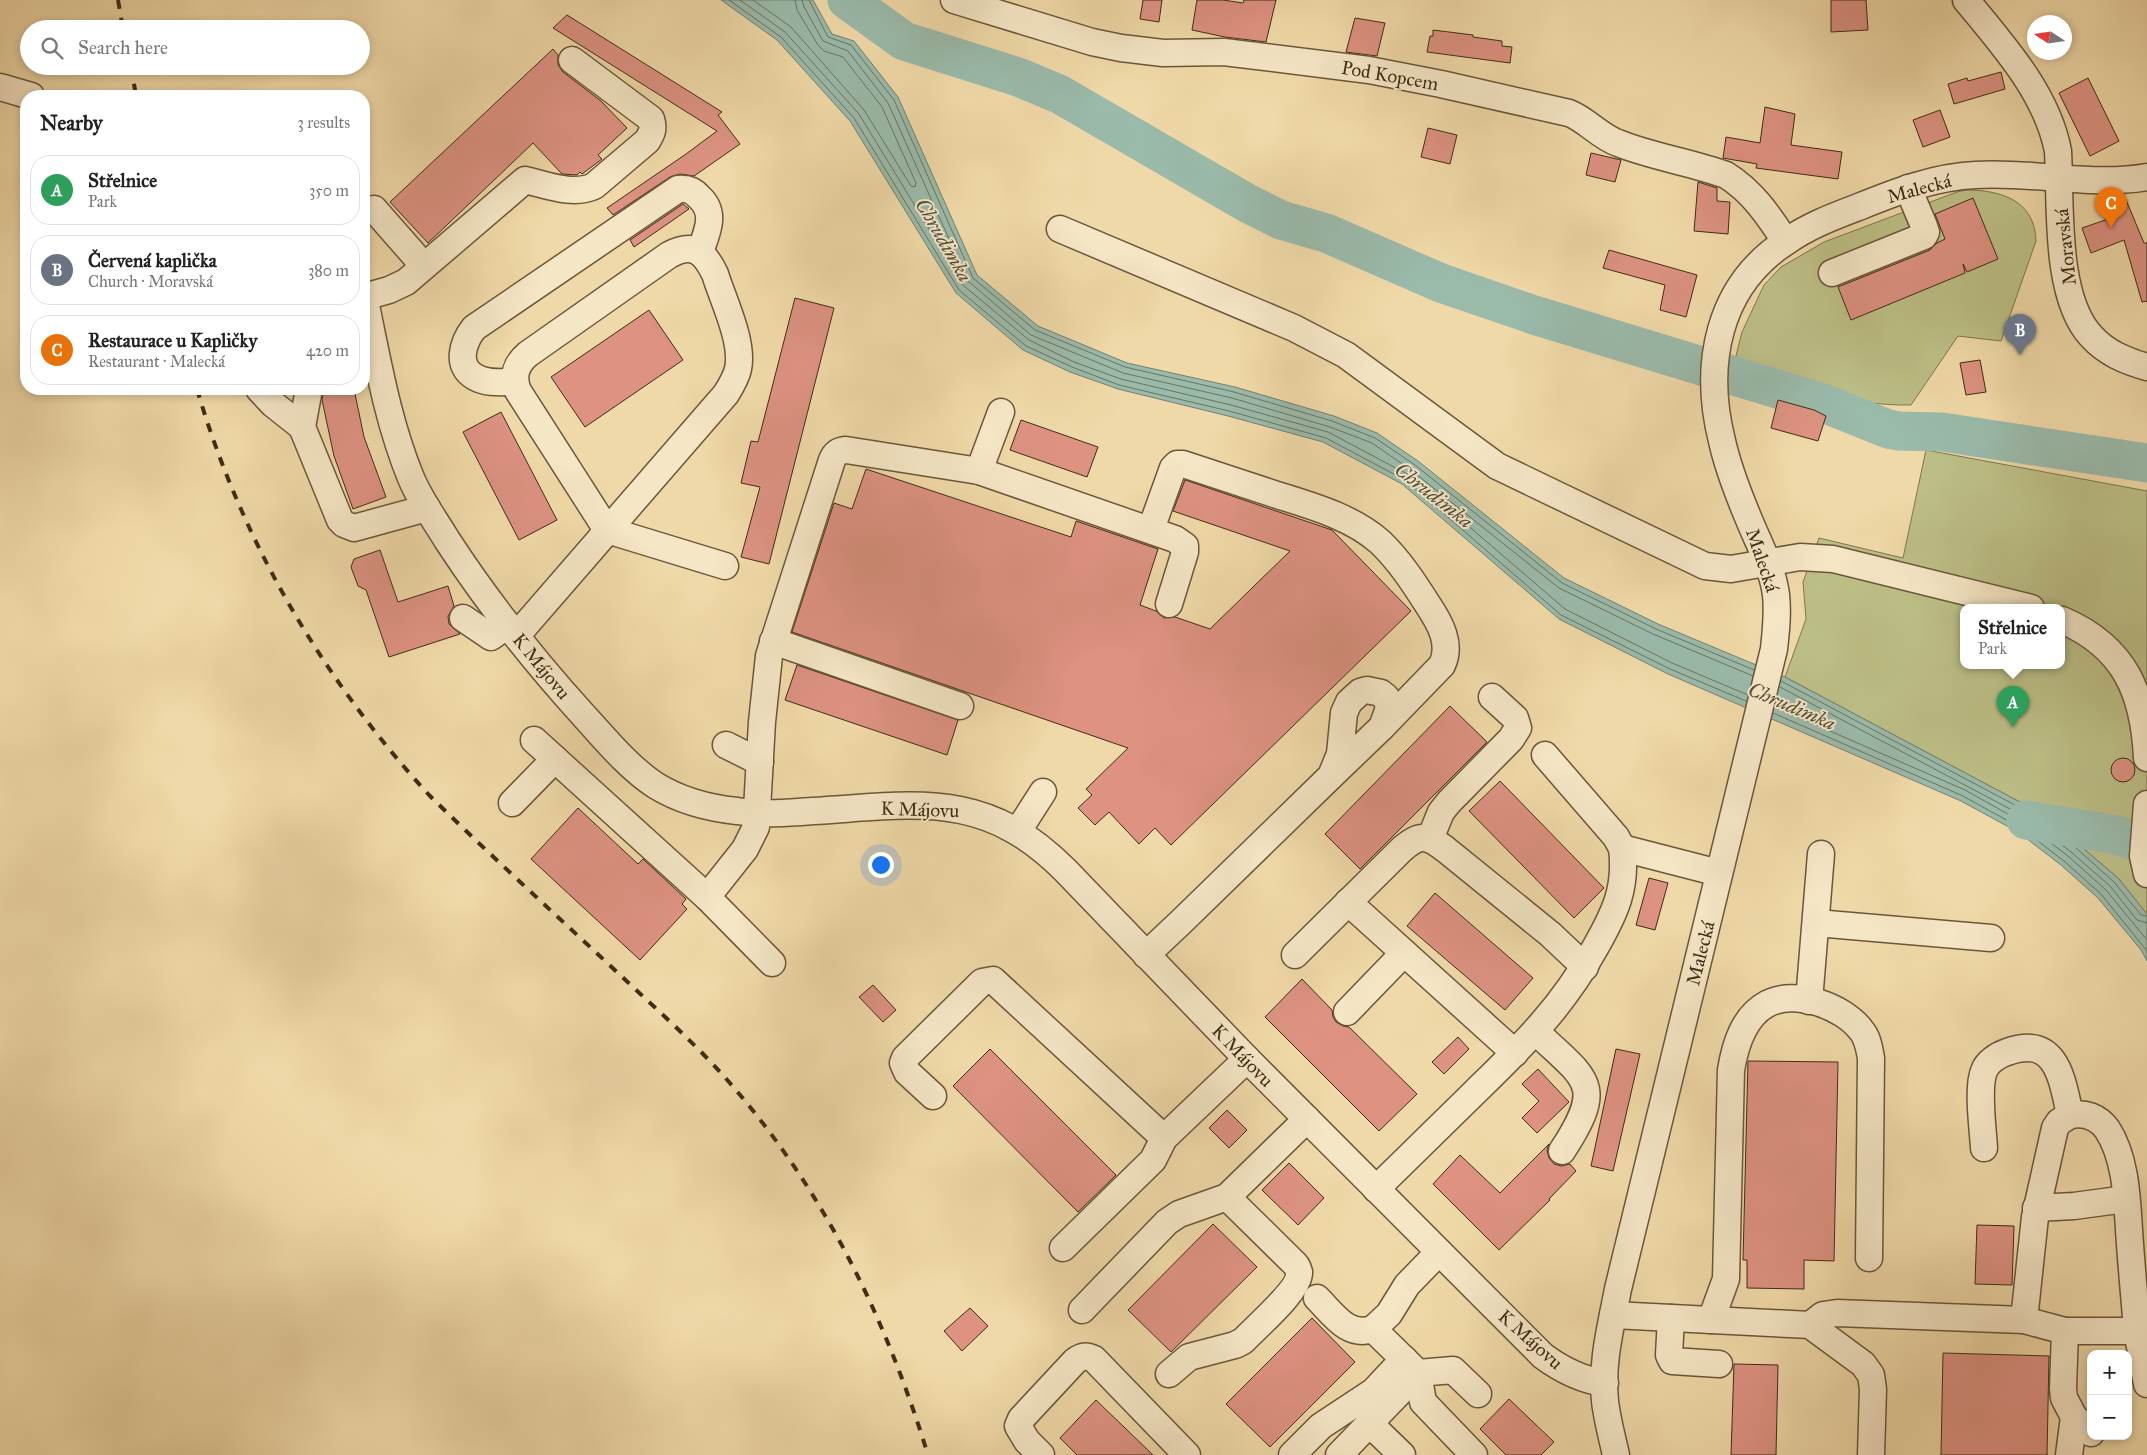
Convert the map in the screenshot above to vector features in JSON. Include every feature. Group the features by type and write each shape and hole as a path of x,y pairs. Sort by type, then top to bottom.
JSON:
{"street":[{"name":"Pod Kopcem","path":"954,0 1092,42 1121,48 1163,53 1224,52 1370,70 1569,113 1586,121 1604,137 1617,143 1726,175 1736,181 1754,198 1785,241"},
{"name":"Moravská","path":"1966,0 2009,52 2026,78 2055,137 2060,178 2066,280 2080,321 2090,336 2115,356 2147,367"},
{"path":"370,306 424,266 525,180 575,191 586,190 594,186 647,141 654,126 652,119 572,60"},
{"path":"0,87 20,93"},
{"name":"Malecká","path":"1616,1455 1608,1417 1604,1383 1605,1364 1613,1315 1774,649 1777,614 1768,563 1740,498 1724,449 1717,417 1714,357 1724,318 1739,289 1758,264 1785,241 1826,219 1908,188 1948,178 1974,175 2012,174 2102,180 2147,177"},
{"path":"515,382 484,380 469,373 462,355 468,337 474,328 678,189 685,188 694,192 709,209 710,221 700,252"},
{"path":"1832,273 1924,236 1926,232 1908,188"},
{"path":"374,209 424,266"},
{"path":"1060,229 1294,328 1322,342 1346,355 1497,466 1705,566 1731,569 1800,557 1832,558 2015,604"},
{"path":"463,618 491,637 512,630 607,530 726,394 738,369 740,354 737,339 715,274 700,252 684,249 669,255 528,354 517,366 515,382 518,391 607,530 725,566"},
{"name":"K Májovu","path":"370,329 397,438 412,481 427,508 460,560 512,630 578,709 628,764 669,793 700,804 757,813 916,805 940,806 986,816 1018,831 1051,856 1247,1059 1543,1356 1573,1375 1604,1383"},
{"path":"265,395 302,427 340,520 344,524 354,528 427,508"},
{"path":"302,427 309,395"},
{"path":"979,472 1001,412"},
{"path":"707,897 752,838 756,827 762,722 769,656 835,454 846,450 979,472 1151,529 1175,539 1184,546 1184,558 1169,604"},
{"path":"1146,955 1382,727 1442,665 1447,647 1444,636 1422,595 1400,564 1379,541 1365,531 1333,515 1183,464 1177,464 1173,468 1151,529"},
{"path":"2065,622 2093,636 2114,655 2126,671 2136,691 2142,711 2147,758"},
{"path":"773,641 960,706"},
{"path":"1331,776 1340,754 1346,708 1353,697 1368,690 1375,690 1386,697 1389,708 1382,727"},
{"path":"1430,839 1441,812 1448,802 1511,739 1518,728 1515,718 1492,697"},
{"path":"534,740 707,897 772,963"},
{"path":"726,745 760,762"},
{"path":"1376,1189 1536,1032 1563,1000 1585,967 1606,928 1620,895 1624,866 1622,848 1616,836 1545,755"},
{"path":"512,803 555,760"},
{"path":"1018,831 1043,792"},
{"path":"2145,854 2147,804"},
{"path":"1295,955 1410,842 1423,837 1430,839 1550,934 1585,967"},
{"path":"1622,848 1719,873"},
{"path":"1809,1002 1821,854"},
{"path":"1348,902 1515,1052"},
{"path":"1816,923 1991,938"},
{"path":"1347,1012 1404,953"},
{"path":"933,1096 907,1072 903,1063 982,982 993,980 1164,1138"},
{"path":"1711,1320 1726,1278 1731,1070 1734,1051 1747,1023 1767,1004 1785,999 1821,1003 1838,1010 1852,1019 1862,1031 1868,1043 1871,1058 1869,1258"},
{"path":"1536,1032 1576,1070 1588,1091 1583,1118 1562,1150"},
{"path":"1984,1148 1982,1077 1989,1063 2004,1053 2015,1050 2034,1049 2051,1058 2060,1072 2070,1115"},
{"path":"1063,1248 1153,1160 1164,1138 1247,1059"},
{"path":"2024,1320 2036,1208 2052,1135 2059,1122 2070,1115 2087,1115 2106,1128 2116,1146 2121,1163 2126,1199 2137,1331 2147,1384"},
{"path":"1082,1310 1168,1222 1179,1214 1227,1197 1307,1119"},
{"path":"1169,1374 1189,1357 1235,1345 1242,1341 1292,1290 1298,1277 1299,1272 1293,1262 1227,1197"},
{"path":"2036,1208 2074,1206 2126,1199"},
{"path":"1317,1298 1351,1329 1366,1332 1373,1329 1388,1314 1407,1285 1439,1252"},
{"path":"1810,1325 1824,1315 1837,1313 2024,1320 2065,1331 2137,1331"},
{"path":"1613,1315 1810,1325 1862,1364 1871,1375 1873,1389 1871,1455"},
{"path":"1671,1318 1669,1355 1672,1361 1719,1364"},
{"path":"1373,1329 1411,1366 1423,1402 1474,1455"},
{"path":"2065,1331 2062,1389 2064,1398 2087,1428"},
{"path":"1041,1455 1027,1441 1018,1426 1021,1419 1075,1361 1081,1357 1088,1356 1094,1359 1187,1455"},
{"path":"1339,1455 1369,1423 1411,1366"},
{"path":"1292,1455 1321,1426 1411,1366 1452,1370 1478,1394"},
{"path":"1369,1423 1402,1455"},
{"path":"2069,1455 2087,1435"}],"green space":[{"path":"1966,190 1992,192 2014,200 2030,216 2034,227 2036,241 2001,341 1958,336 1911,405 1843,399 1777,382 1733,368 1742,332 1764,285 1781,267 1824,242"},
{"path":"1926,450 2147,491 2147,914 2118,878 2033,809 1785,677 1806,619 1803,582 1819,538 1903,558"}],"water":[{"name":"Chrudimka","path":"721,0 813,0 832,34 854,41 898,97 977,275 1038,326 1127,363 1235,387 1334,416 1377,433 1418,461 1564,578 1658,624 1785,677 2033,809 2118,878 2147,914 2147,961 2141,950 2098,898 2061,865 2018,832 1961,801 1668,674 1559,619 1402,484 1323,442 1118,389 1070,372 1023,350 956,293 850,121 777,40"}],"building":[{"path":"1143,0 1162,0 1159,22 1140,19"},
{"path":"1197,0 1223,0 1243,3 1244,0 1276,0 1266,42 1225,37 1192,30"},
{"path":"1831,0 1866,0 1868,30 1831,32"},
{"path":"567,15 722,112 718,115 740,144 694,176 680,174 670,177 613,215 607,208 717,131 553,28"},
{"path":"1355,18 1385,23 1377,56 1346,52"},
{"path":"1433,30 1502,41 1502,46 1512,47 1510,63 1427,52 1430,36 1433,36"},
{"path":"553,49 558,55 558,65 563,72 601,101 627,128 598,155 602,159 582,174 580,172 577,175 562,174 533,143 428,243 390,202"},
{"path":"2001,72 2005,89 1954,104 1948,84 1967,78 1968,81"},
{"path":"2088,78 2119,141 2090,156 2059,93"},
{"path":"1765,107 1795,114 1791,145 1842,152 1838,179 1756,168 1757,164 1723,158 1726,137 1760,143"},
{"path":"1940,110 1950,137 1923,147 1913,120"},
{"path":"1428,128 1457,135 1450,164 1421,157"},
{"path":"1591,153 1621,160 1615,182 1586,175"},
{"path":"1698,182 1717,188 1717,201 1730,202 1728,234 1694,231"},
{"path":"2124,195 2144,243 2147,243 2147,301 2142,302 2124,240 2091,253 2082,228 2117,216 2112,196"},
{"path":"1973,198 1998,259 1967,272 1963,264 1965,273 1851,320 1838,287 1930,250 1937,243 1945,239 1935,214"},
{"path":"683,204 689,209 634,247 630,240"},
{"path":"1609,250 1697,275 1686,317 1660,310 1665,285 1603,268"},
{"path":"795,298 834,308 769,564 741,557 760,487 741,483 751,441 758,442"},
{"path":"649,310 683,360 585,427 551,377"},
{"path":"1980,360 1986,392 1966,395 1960,363"},
{"path":"323,395 355,395 364,437 386,497 353,509 334,456 322,400"},
{"path":"1778,400 1814,410 1826,416 1818,441 1771,428"},
{"path":"501,412 557,520 519,540 463,432"},
{"path":"1021,420 1098,447 1087,477 1010,450"},
{"path":"866,469 1071,537 1076,521 1158,549 1140,605 1156,611 1164,618 1175,617 1210,629 1290,551 1173,511 1185,480 1332,530 1411,611 1171,845 1155,828 1139,844 1109,812 1095,825 1078,808 1092,795 1086,789 1128,748 792,632 834,503 852,509"},
{"path":"380,550 398,602 448,586 454,606 448,616 449,624 460,634 389,657 366,590 358,586 351,567 354,559"},
{"path":"797,665 958,720 947,755 785,700"},
{"path":"1450,706 1487,742 1360,869 1325,834"},
{"path":"2123,758 2131,762 2135,770 2131,778 2123,782 2115,778 2111,770 2115,762"},
{"path":"1500,781 1604,888 1574,918 1469,811"},
{"path":"578,808 638,864 643,859 686,899 682,904 687,909 640,960 531,859"},
{"path":"1649,878 1668,883 1655,930 1636,925"},
{"path":"1435,893 1533,978 1505,1010 1407,926"},
{"path":"1302,979 1332,1010 1336,1022 1349,1027 1417,1094 1379,1131 1265,1017"},
{"path":"873,985 896,1010 883,1022 859,997"},
{"path":"1458,1037 1469,1049 1444,1074 1432,1062"},
{"path":"990,1049 1116,1175 1078,1212 953,1086"},
{"path":"1616,1049 1640,1054 1613,1171 1591,1166"},
{"path":"1748,1061 1838,1062 1834,1261 1804,1260 1804,1289 1747,1288 1747,1260 1743,1260"},
{"path":"1538,1069 1569,1102 1537,1133 1522,1118 1539,1101 1522,1084"},
{"path":"1227,1110 1247,1130 1229,1148 1209,1128"},
{"path":"1549,1144 1547,1150 1549,1158 1554,1164 1561,1166 1570,1164 1576,1171 1550,1200 1499,1250 1433,1184 1460,1155 1500,1193"},
{"path":"1289,1163 1324,1198 1298,1225 1262,1190"},
{"path":"1213,1224 1257,1267 1171,1352 1128,1310"},
{"path":"1977,1225 2014,1226 2012,1285 1975,1284"},
{"path":"970,1308 988,1326 962,1351 944,1331"},
{"path":"1312,1318 1355,1362 1270,1447 1226,1404"},
{"path":"1943,1353 2049,1356 2047,1455 1941,1455"},
{"path":"1734,1364 1778,1365 1776,1455 1731,1455"},
{"path":"1509,1399 1554,1442 1541,1455 1506,1455 1480,1429"},
{"path":"1096,1400 1153,1455 1077,1455 1060,1438"}],"waterway":[{"path":"847,0 904,41 1018,77 1059,94 1247,203 1281,220 1326,233 1441,283 1534,315 1823,403 1888,429 1942,432 2147,463"},
{"path":"2026,820 2117,835 2147,846"}],"railway":[{"path":"118,0 121,20"},
{"path":"132,75 135,90"},
{"path":"199,395 215,445 237,500 262,554 290,606 321,656 355,705 430,796 703,1053 763,1124 795,1167 823,1212 871,1305 892,1354 928,1455"}],"place":[{"name":"Restaurace u Kapličky","path":"2111,228"},
{"name":"Červená kaplička","path":"2020,355"},
{"name":"Střelnice","path":"2013,727"}]}
